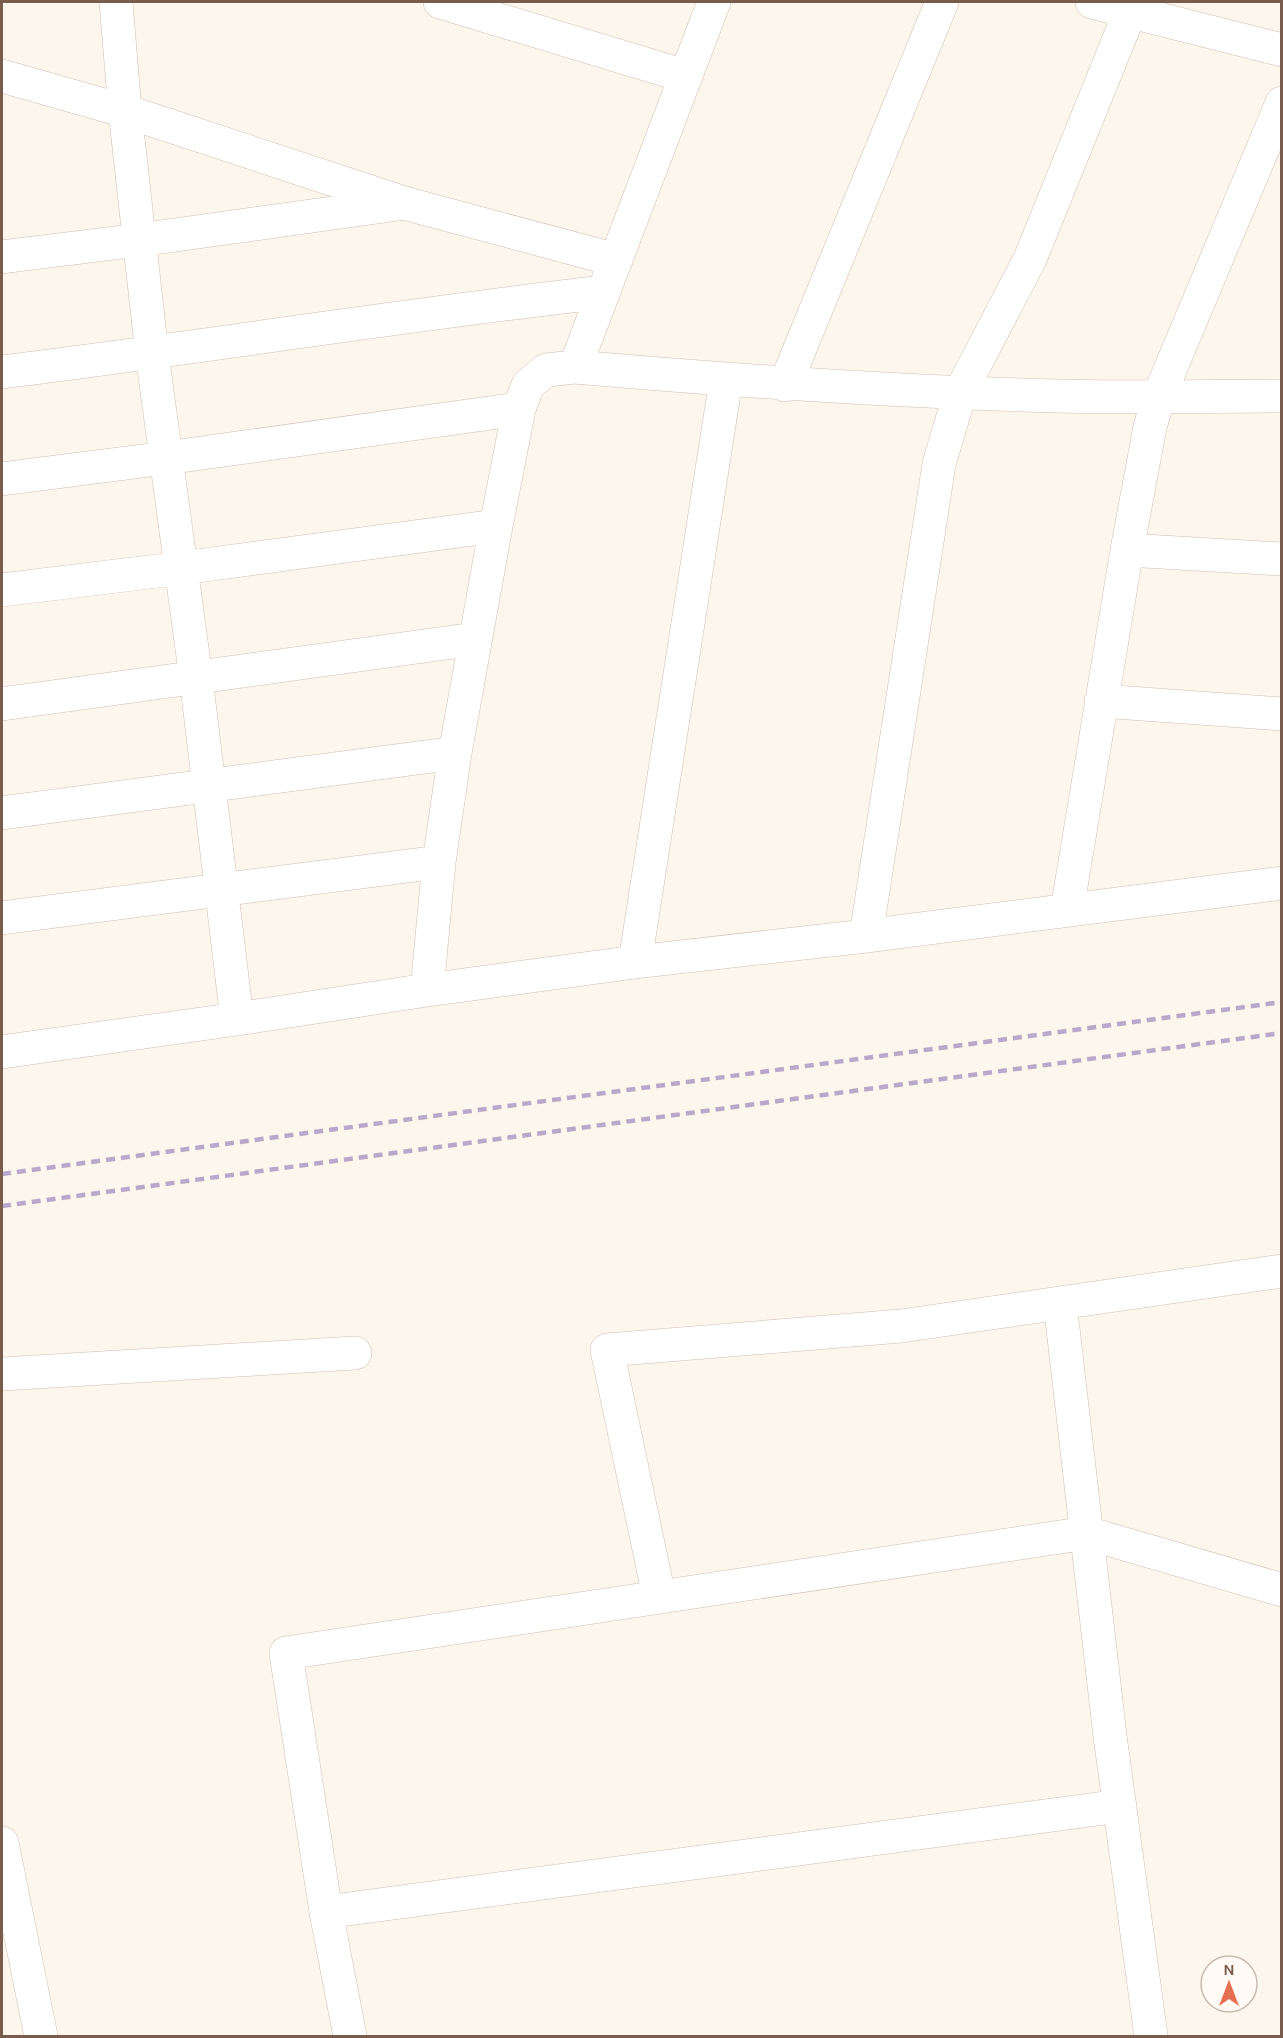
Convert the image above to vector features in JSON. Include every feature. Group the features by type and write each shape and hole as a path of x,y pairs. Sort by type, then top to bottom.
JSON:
{"street":[{"path":"116,2 125,111 152,354 182,568 237,1019"},
{"path":"440,2 685,76"},
{"path":"575,367 714,2"},
{"path":"785,385 942,2"},
{"path":"1092,2 1132,7 1281,50"},
{"path":"866,936 939,464 960,393 1030,259 1132,7"},
{"path":"2,76 125,111 404,203 616,260"},
{"path":"1067,910 1101,701 1150,427 1159,396 1281,103"},
{"path":"2,257 404,203"},
{"path":"2,372 152,354 517,302 604,292"},
{"path":"427,990 439,862 455,753 496,526 519,409 528,385 546,370 575,367 785,385 960,393 1063,396 1281,396"},
{"path":"634,962 726,380"},
{"path":"2,479 519,409"},
{"path":"2,590 496,526"},
{"path":"1127,550 1281,558"},
{"path":"2,704 475,639"},
{"path":"1101,701 1281,714"},
{"path":"2,813 455,753"},
{"path":"2,918 439,862"},
{"path":"2,1052 634,962 866,936 1281,883"},
{"path":"659,1596 607,1350 901,1326 1281,1271"},
{"path":"1060,1303 1120,1806 1151,2037"},
{"path":"2,1374 355,1353"},
{"path":"350,2037 326,1912 286,1653 1087,1533 1281,1590"},
{"path":"326,1912 1120,1806"},
{"path":"2,1843 41,2037"}],"railway":[{"path":"2,1174 1282,1002"},
{"path":"2,1206 1282,1033"}]}
